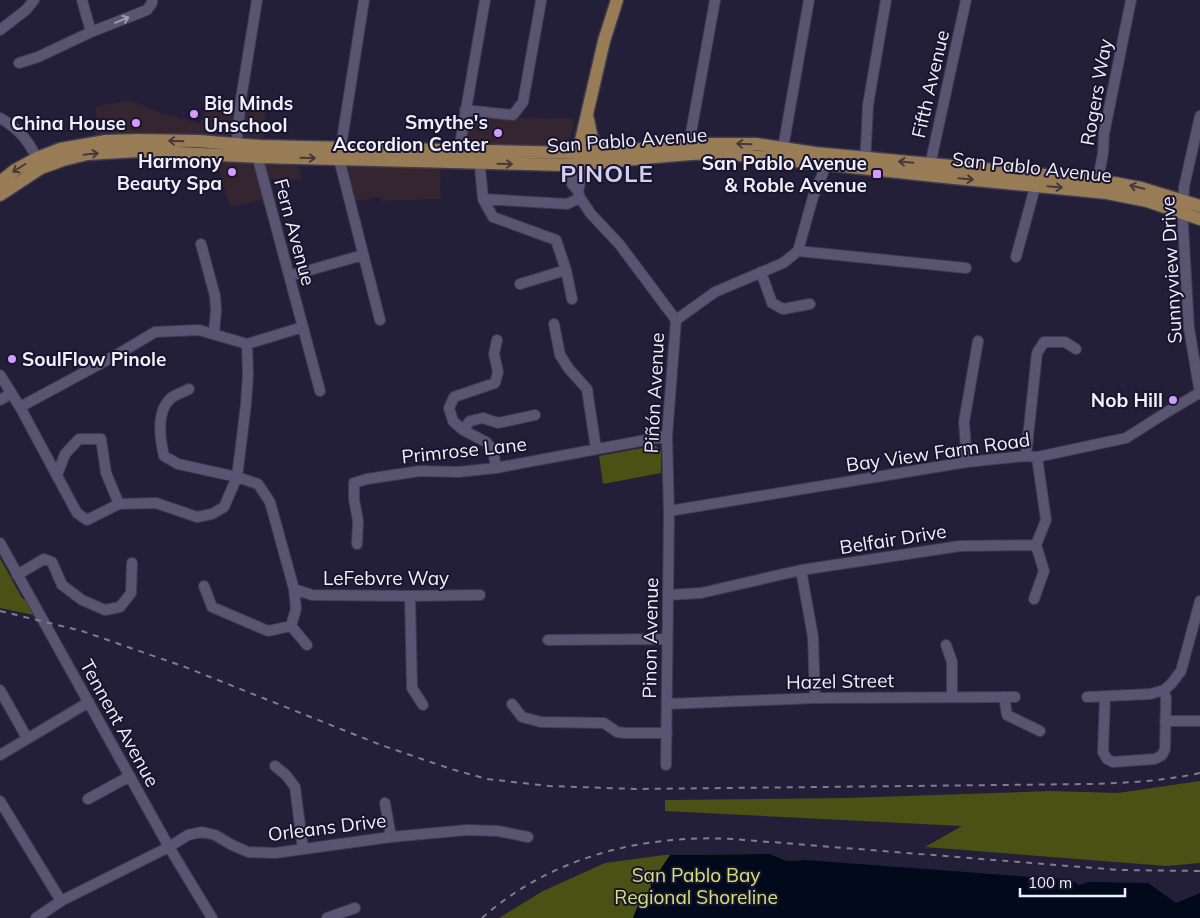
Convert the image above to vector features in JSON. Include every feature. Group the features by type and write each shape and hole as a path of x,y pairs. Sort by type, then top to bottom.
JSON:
{"main road":[{"path":"576,161 604,41 617,0"},
{"path":"587,115 595,145 612,152"},
{"name":"San Pablo Avenue","path":"576,161 612,152 689,144 756,144 782,154"},
{"name":"San Pablo Avenue","path":"0,182 15,170 39,163 87,154 138,151 236,150 458,156 606,164 688,153 782,154 865,164 1097,186 1141,188 1184,207 1200,219"},
{"name":"San Pablo Avenue","path":"0,195 39,163"},
{"name":"San Pablo Avenue","path":"1184,207 1200,206"}],"street":[{"path":"0,30 26,10 34,0"},
{"path":"82,0 91,32"},
{"path":"19,63 38,57 91,32 147,10 152,0"},
{"path":"236,150 241,99 257,0"},
{"path":"364,0 340,153 363,256 380,320"},
{"path":"458,156 484,0"},
{"path":"689,144 715,0"},
{"path":"782,154 809,0"},
{"path":"865,164 868,105 886,0"},
{"name":"Fifth Avenue","path":"929,170 966,0"},
{"name":"Rogers Way","path":"1097,186 1103,153 1104,134 1131,0"},
{"path":"465,110 514,115 523,102 541,1"},
{"name":"Sunnyview Drive","path":"1200,116 1186,181 1184,207 1189,328 1200,394"},
{"path":"0,118 12,125 25,137 39,163"},
{"name":"Fern Avenue","path":"259,151 259,163 320,391"},
{"path":"479,157 483,199 494,217 556,240 566,270 572,299"},
{"path":"676,320 715,292 783,263 798,251 826,159"},
{"name":"Piñón Avenue","path":"576,161 572,184 591,214 620,245 676,320 667,436 669,510"},
{"path":"1016,257 1037,180"},
{"path":"483,199 567,204 579,195"},
{"path":"201,244 215,296 214,333"},
{"path":"798,251 966,268"},
{"path":"289,276 363,256"},
{"path":"520,284 566,270"},
{"path":"761,272 772,303 783,309 810,304"},
{"path":"554,324 560,355 569,369 588,389 596,449"},
{"path":"20,407 155,332 198,330 214,333 247,344 303,327"},
{"path":"496,468 492,450 486,442 463,430 453,420 449,408 454,397 495,383 498,372 494,354 497,340"},
{"path":"967,462 964,422 978,341"},
{"path":"1026,456 1037,353 1044,342 1065,342 1076,349"},
{"path":"0,375 10,394 20,407 77,513 87,520 119,504 156,503 197,517 212,514 224,507 237,477 246,404 247,344"},
{"path":"189,389 170,399 163,411 160,436 164,456 178,464 237,477 258,484 270,502 294,589 296,609 291,626"},
{"path":"0,400 10,394"},
{"name":"Bay View Farm Road","path":"669,510 967,462 1026,456 1037,457 1126,438 1200,394"},
{"path":"463,430 470,420 483,418 498,423 535,415"},
{"name":"Primrose Lane","path":"357,544 358,521 354,499 354,483 367,479 420,471 458,472 496,468 667,436"},
{"path":"57,475 64,454 79,439 101,439 106,473 119,504"},
{"path":"1034,599 1044,571 1036,545 1046,520 1037,457"},
{"name":"Pinon Avenue","path":"666,765 669,510"},
{"name":"Tennent Avenue","path":"0,543 16,575 169,847 212,918"},
{"name":"Belfair Drive","path":"668,595 701,593 801,570 960,546 1036,545"},
{"path":"16,575 44,559 52,562 62,586 82,600 105,610 120,607 131,593 132,563"},
{"path":"801,570 813,638 815,698"},
{"path":"204,586 212,607 268,631 291,626"},
{"name":"LeFebvre Way","path":"294,589 312,595 480,595"},
{"path":"410,596 412,688 423,706"},
{"path":"1087,697 1150,694 1164,690 1172,684 1181,671 1200,601"},
{"path":"291,626 307,645"},
{"path":"548,640 667,639"},
{"path":"946,645 952,662 952,696"},
{"path":"0,690 27,738"},
{"path":"1105,697 1103,752 1106,759 1113,762 1154,759 1162,755 1165,749 1166,698 1164,690"},
{"name":"Hazel Street","path":"667,704 815,698 1010,697 1007,715 1040,731"},
{"path":"0,755 89,702"},
{"path":"512,704 522,717 542,722 604,723 617,732 667,733"},
{"path":"1165,721 1200,721"},
{"path":"275,766 286,775 295,787 303,848"},
{"path":"88,800 130,776"},
{"path":"0,801 61,901"},
{"path":"385,803 390,837"},
{"name":"Orleans Drive","path":"36,918 61,901 169,847 188,835 202,832 215,835 248,852 276,853 390,837 467,830 498,832 528,837"},
{"path":"327,918 355,908"}],"shaded area":[{"path":"201,96 235,99 243,104 266,108 263,140 109,133 95,135 96,107 129,100 161,113 200,124 205,112"},
{"path":"469,116 574,119 569,147 467,144"},
{"path":"220,162 298,166 302,180 258,178 263,199 230,207 218,165"},
{"path":"343,164 420,165 429,168 440,168 441,199 382,201 381,197 354,201"}],"green space":[{"path":"656,446 661,451 661,473 603,484 599,456"},
{"path":"0,558 22,598 28,602 34,615 0,608"},
{"name":"San Pablo Bay Regional Shoreline","path":"1200,781 1200,863 1166,866 925,847 962,826 665,811 665,800 846,798 1052,791 1118,793"},
{"name":"San Pablo Bay Regional Shoreline","path":"770,854 787,861 805,860 892,918 499,918 543,891 605,863 664,855"}],"water":[{"path":"770,854 787,861 805,860 1070,880 1079,885 1089,882 1148,883 1176,903 1200,893 1200,918 633,918 643,900 650,897 651,883 670,855"}],"railway":[{"path":"0,611 82,631 185,667 381,745 487,779 549,786 636,789 1090,784 1145,781 1200,773"},
{"path":"482,918 509,897 538,879 568,865 632,846 699,838 733,839 1119,870 1200,871"}],"place":[{"name":"Big Minds Unschool","path":"194,114"},
{"name":"China House","path":"136,123"},
{"name":"Smythe's Accordion Center","path":"498,133"},
{"name":"Harmony Beauty Spa","path":"232,172"},
{"name":"San Pablo Avenue & Roble Avenue","path":"877,174"},
{"name":"SoulFlow Pinole","path":"12,359"},
{"name":"Nob Hill","path":"1173,400"}],"district":[{"name":"PINOLE","path":"607,173"}]}
